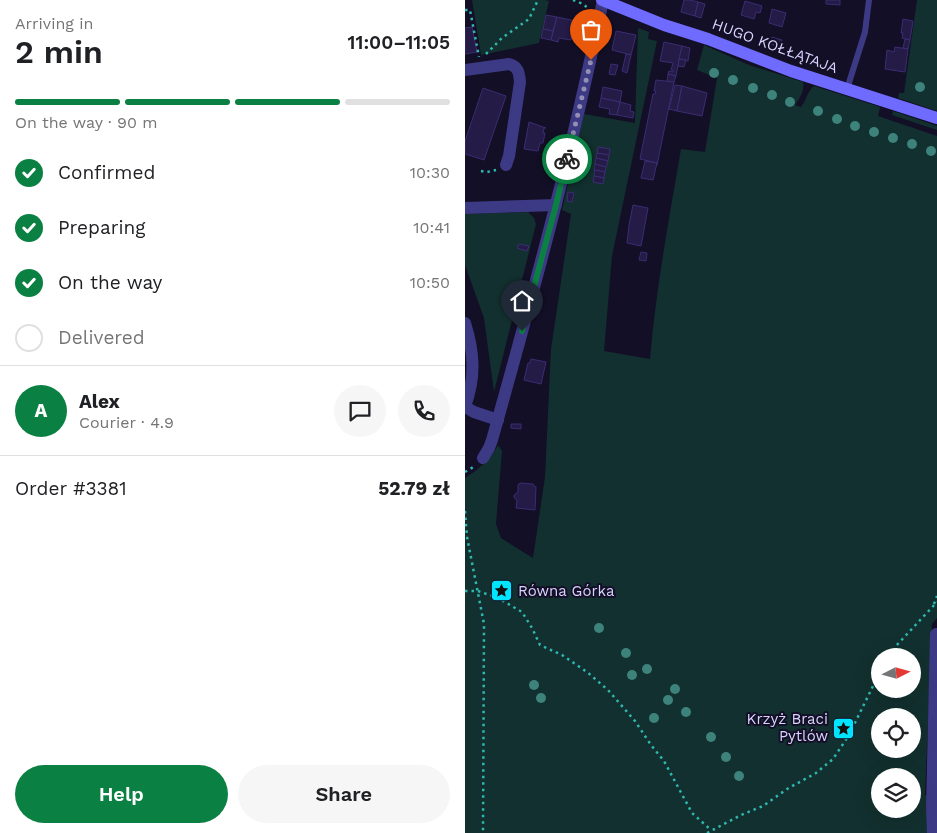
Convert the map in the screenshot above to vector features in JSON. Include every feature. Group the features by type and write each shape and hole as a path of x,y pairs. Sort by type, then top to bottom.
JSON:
{"street":[{"name":"HUGO KOŁŁĄTAJA","path":"603,0 791,71 937,118"},
{"path":"483,458 489,448 498,420 556,205 603,0"},
{"path":"465,70 509,64 515,66 519,72 520,82 509,156 506,164"},
{"path":"465,208 556,205"},
{"path":"465,323 471,341 473,380 465,407 498,420"},
{"path":"933,833 936,634"}],"lane":[{"path":"847,89 865,32 869,0"}],"path":[{"path":"486,54 501,38 529,19 538,0"},
{"path":"465,10 470,10 479,61"},
{"path":"465,511 467,537 484,624 483,833"},
{"path":"465,591 478,591 498,598 522,612 540,645 562,655 587,672 608,690 635,721 664,761 692,812 711,830"},
{"path":"933,606 937,596"},
{"path":"895,648 937,602"},
{"path":"707,833 763,806 787,789 816,773 833,759 849,734 871,690"}],"green space":[{"path":"472,0 549,1 539,43 481,55"},
{"path":"917,0 937,0 937,111 898,98 899,93 904,93"},
{"path":"638,28 649,32 648,39 657,41 612,256 604,351 650,359 659,280 681,149 705,152 717,78 697,70 704,45 749,65 803,82 802,92 795,105 801,107 814,86 880,107 878,116 937,136 937,618 932,624 925,795 937,795 937,833 465,833 465,478 484,464 498,445 502,451 496,524 501,538 533,558 545,477 551,349 571,214 562,210 584,114 635,123"},
{"path":"893,111 937,126 937,130 892,115"},
{"path":"528,212 534,218 536,224 494,392 484,318 465,265 465,214"}],"building":[{"path":"684,0 698,2 695,16 681,12"},
{"path":"826,0 840,0 840,5 826,4"},
{"path":"745,1 762,6 760,13 756,12 754,19 741,15"},
{"path":"698,2 705,4 701,18 695,16"},
{"path":"772,9 786,13 782,27 769,23"},
{"path":"546,15 557,17 553,31 543,29"},
{"path":"557,17 576,21 571,40 559,38 558,42 551,40"},
{"path":"903,19 913,21 910,40 902,38"},
{"path":"472,27 477,52 465,54 465,28"},
{"path":"543,29 553,31 551,40 541,38"},
{"path":"616,31 636,35 631,55 612,50"},
{"path":"772,37 782,40 780,47 770,44"},
{"path":"905,39 910,40 908,49 903,48"},
{"path":"664,42 682,46 676,76 668,74 669,71 673,72 671,70 673,63 660,61"},
{"path":"682,46 690,48 688,61 679,59"},
{"path":"895,47 908,49 905,72 885,69 887,50 894,52"},
{"path":"626,54 631,55 627,73 622,71"},
{"path":"679,59 686,60 684,67 678,66"},
{"path":"611,64 618,65 615,75 609,74"},
{"path":"668,74 676,76 674,82 667,82"},
{"path":"656,80 674,82 657,165 657,163 640,159 653,94 656,91 654,91"},
{"path":"675,85 682,86 677,111 669,109"},
{"path":"682,86 707,93 702,116 677,111"},
{"path":"603,87 622,91 620,102 601,98"},
{"path":"483,88 506,96 484,160 465,154 465,141"},
{"path":"601,98 620,102 617,115 609,114 610,109 599,107"},
{"path":"620,102 631,105 630,111 634,112 633,118 617,115"},
{"path":"529,122 546,128 544,128 543,133 545,133 543,143 540,143 538,151 524,149"},
{"path":"598,147 610,149 609,155 597,153"},
{"path":"597,153 609,155 608,161 596,158"},
{"path":"596,158 608,161 606,167 595,164"},
{"path":"645,161 657,163 653,180 641,178"},
{"path":"595,164 606,167 605,172 594,170"},
{"path":"595,170 605,172 604,178 594,176"},
{"path":"594,176 604,178 603,184 593,182"},
{"path":"568,192 574,193 572,202 567,201"},
{"path":"633,205 648,208 641,246 627,243"},
{"path":"519,244 529,246 527,251 517,248"},
{"path":"641,252 647,253 646,261 639,260"},
{"path":"531,359 546,362 541,384 524,380 528,363 530,363"},
{"path":"511,424 521,424 521,429 511,428"},
{"path":"520,483 533,484 536,487 535,510 516,508 517,501 514,495 518,492 518,485"}],"way so far":[{"path":"567,159 591,60"}],"place":[{"name":"Równa Górka","path":"502,591"},
{"name":"Krzyż Braci Pytlów","path":"844,728"}],"route":[{"path":"522,331 567,159"}]}
